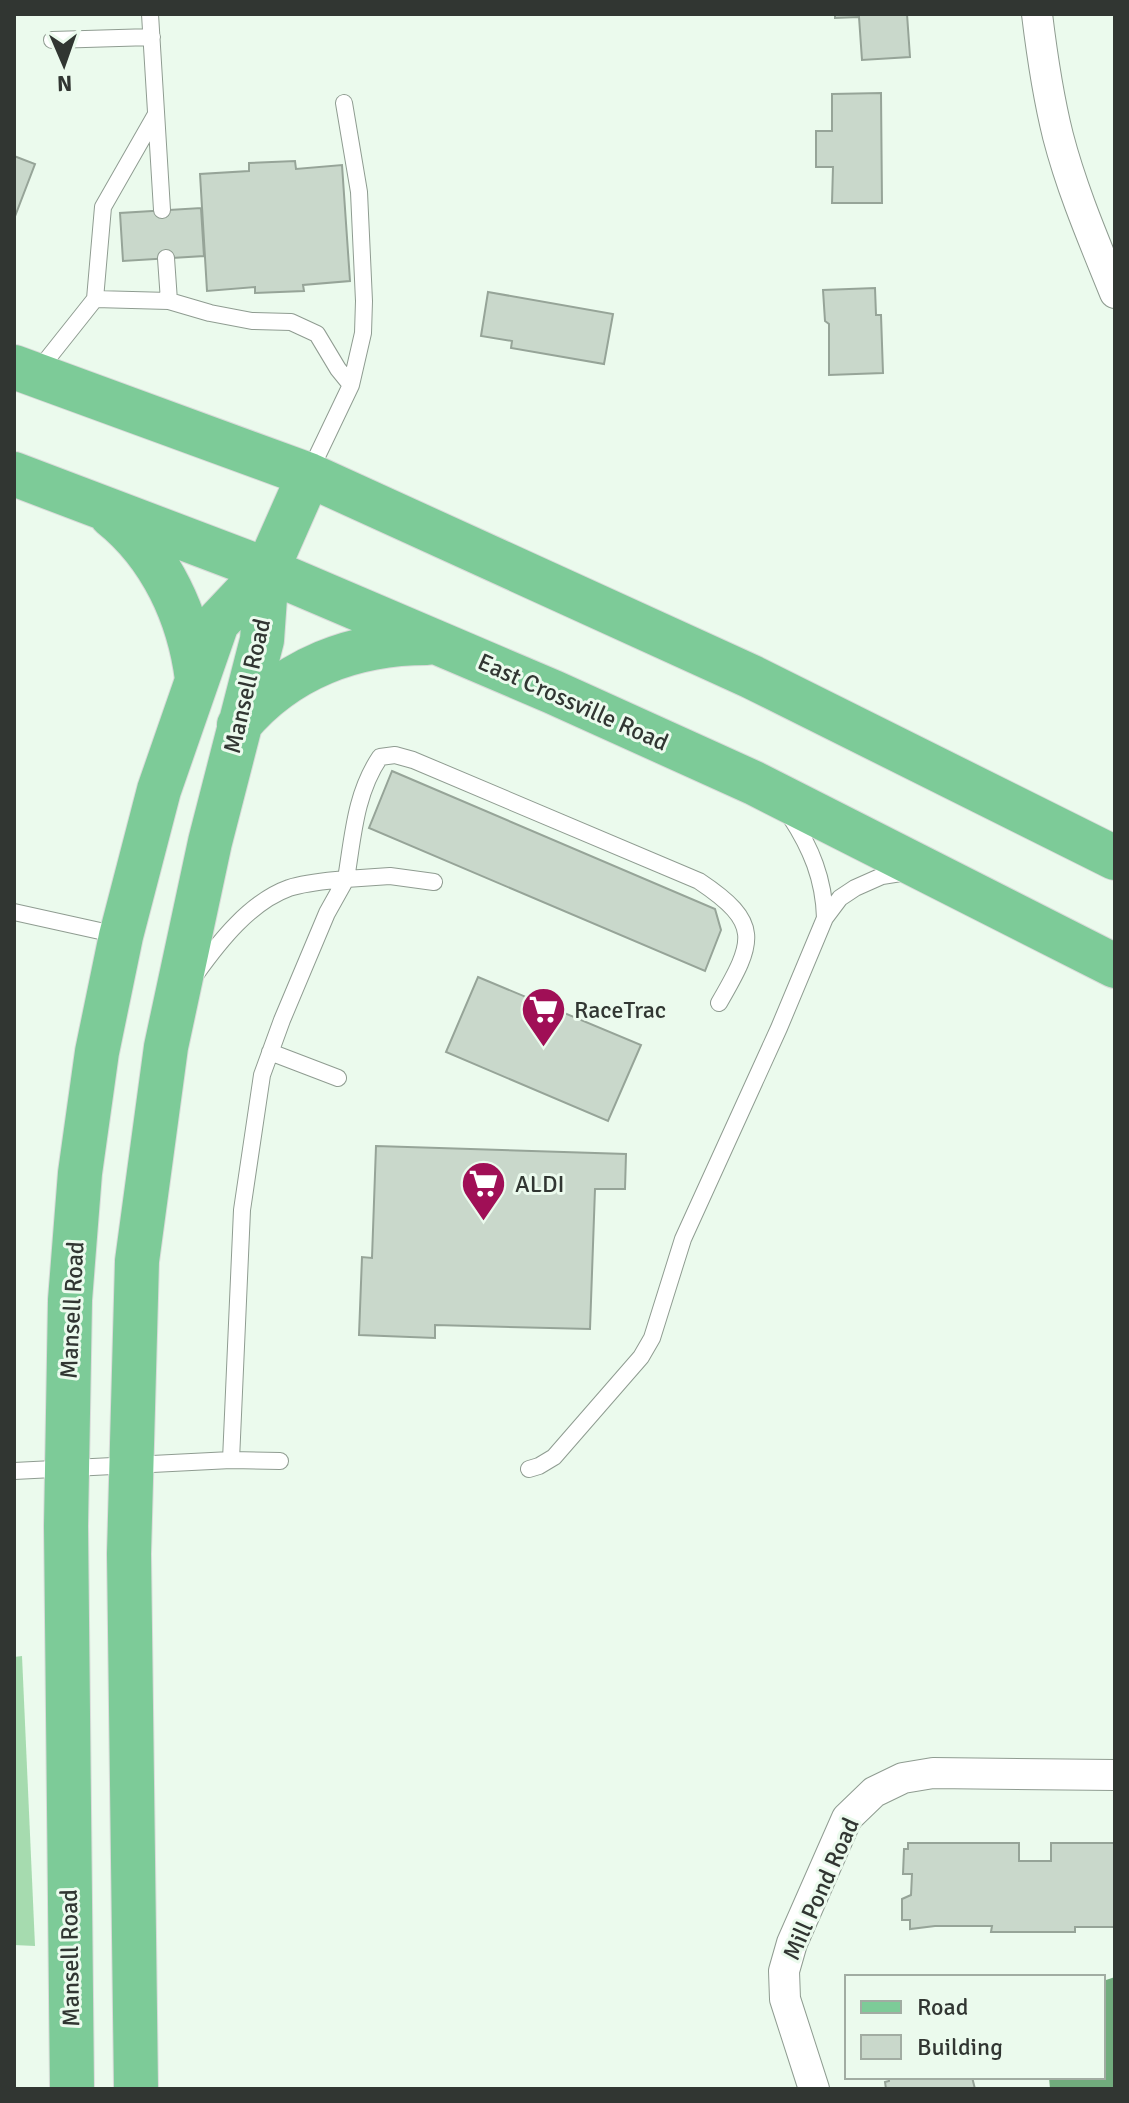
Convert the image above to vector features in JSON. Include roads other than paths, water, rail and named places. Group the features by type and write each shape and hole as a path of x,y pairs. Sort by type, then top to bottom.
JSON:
{"main road":[{"path":"25,371 309,475 752,677 1115,858"},
{"name":"East Crossville Road","path":"14,474 267,570 567,698 754,783 1115,966"},
{"name":"Mansell Road","path":"72,2089 67,1469 70,1300 80,1173 97,1052 121,936 159,790 217,623 267,570 309,475"},
{"path":"103,508 130,530 173,595 193,646 197,679"},
{"name":"Mansell Road","path":"136,2089 129,1464 137,1261 155,1109 200,885 262,640 267,570"},
{"path":"239,725 267,695 315,665 370,647 437,643"}],"street":[{"path":"1037,14 1058,136 1079,204 1115,293"},
{"name":"Mill Pond Road","path":"814,2089 785,1999 784,1971 792,1943 847,1818 874,1792 903,1778 933,1773 1115,1775"}],"lane":[{"path":"150,14 162,210"},
{"path":"52,40 152,37"},
{"path":"309,475 359,361 364,301 359,192 344,103"},
{"path":"25,371 95,299 103,207 155,116"},
{"path":"166,258 169,301"},
{"path":"95,299 169,301 252,321 291,322 317,334 351,385"},
{"path":"231,1460 242,1210 258,1097 270,1052 327,913 346,879 357,806 380,757 395,755 413,760 699,881 728,900 744,921 747,940 742,962 719,1003"},
{"path":"754,783 789,814 805,839 825,894 825,918"},
{"path":"529,1469 554,1457 641,1357 652,1338 683,1239 779,1028 825,918 840,898 855,888 882,876 927,871"},
{"path":"175,1005 227,935 254,910 287,889 312,882 390,876 434,882"},
{"path":"14,912 121,936"},
{"path":"270,1052 338,1078"},
{"path":"14,1471 231,1460 280,1461"}],"place":[{"name":"RaceTrac","path":"543,1049"},
{"name":"ALDI","path":"484,1223"}]}
